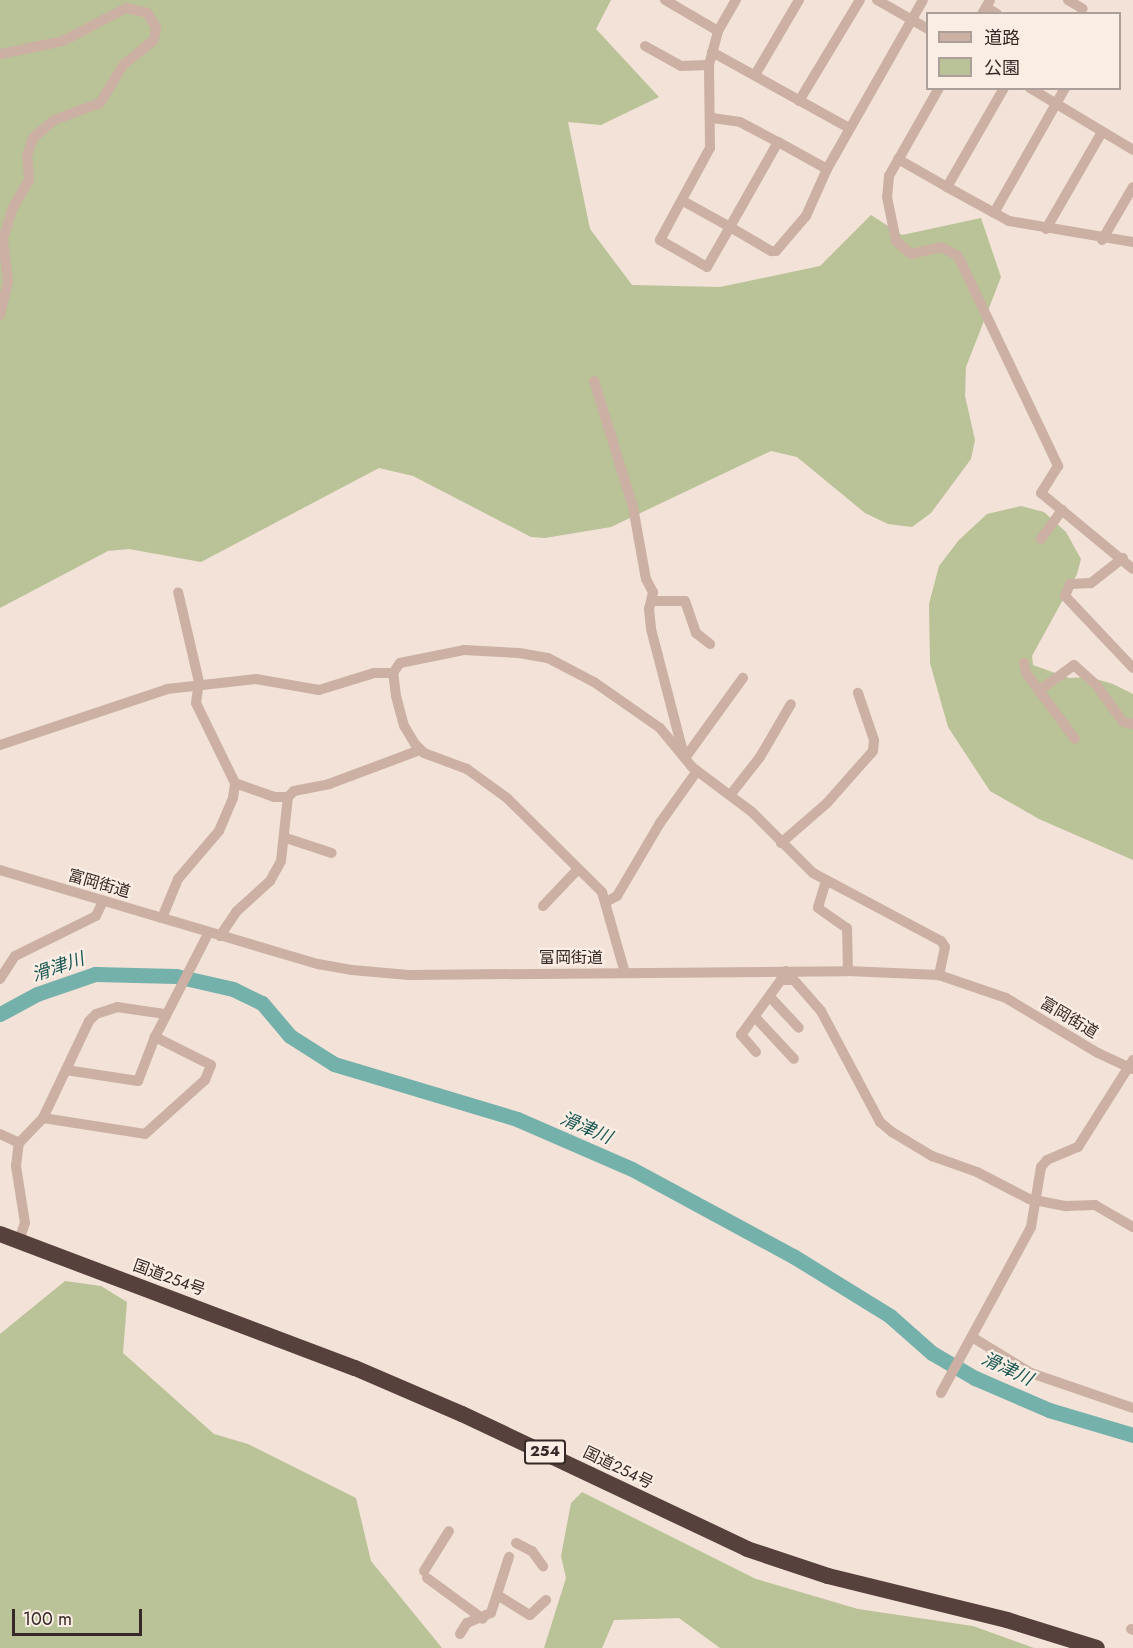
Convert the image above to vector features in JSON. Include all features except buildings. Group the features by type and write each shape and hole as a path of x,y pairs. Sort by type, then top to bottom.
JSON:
{"highway":[{"name":"国道254号","path":"0,1234 365,1373 462,1414 747,1549 828,1576 1007,1620 1097,1648"}],"street":[{"path":"665,0 718,31"},
{"path":"736,0 718,31 711,52 709,65 712,118 708,155 660,240 706,267 778,142"},
{"path":"755,75 799,0"},
{"path":"799,100 860,0"},
{"path":"877,0 926,28"},
{"path":"683,201 771,251 782,249 806,216 849,128 923,0"},
{"path":"1068,0 1083,9"},
{"path":"0,54 63,41 126,8 147,13 156,27 154,40 124,64 100,103 54,120 33,138 27,155 29,180 12,210 3,240 8,282 0,315"},
{"path":"645,46 681,66 709,65"},
{"path":"711,52 849,128"},
{"path":"938,90 889,176 887,190 896,241 911,254 941,248 958,256 1058,466 1041,494 1133,568"},
{"path":"947,187 1003,90"},
{"path":"1033,90 1133,150"},
{"path":"994,213 1064,90"},
{"path":"712,118 740,122 827,169"},
{"path":"1047,230 1102,132"},
{"path":"898,159 994,213 1047,230 1102,240 1133,242"},
{"path":"1102,240 1133,186"},
{"path":"594,381 633,507 653,601 649,609 651,629 685,758"},
{"path":"1041,539 1062,510"},
{"path":"1123,558 1091,583 1070,584 1065,596 1133,668"},
{"path":"162,918 178,879 219,831 233,798 235,783 208,732 196,703 196,687 199,682 178,592"},
{"path":"653,601 685,601 696,633 710,644"},
{"path":"625,973 602,892 507,798 458,764 420,750 404,726 393,674 400,663 464,650 549,658 641,712 660,728 697,771 730,794 763,822 781,843 826,881 941,940 945,947 939,975"},
{"path":"1024,663 1026,673 1075,739"},
{"path":"1040,690 1074,665 1097,686 1123,722 1133,724"},
{"path":"0,745 167,689 256,679 319,690 374,673 393,674"},
{"path":"685,758 743,678"},
{"path":"781,843 827,803 873,752 874,740 858,693"},
{"path":"730,794 760,757 791,704"},
{"path":"220,936 237,911 270,881 281,861 286,838 288,797 294,791 329,784 420,750"},
{"path":"606,902 617,896 660,823 697,771"},
{"path":"235,783 274,797 288,797"},
{"path":"286,838 332,853"},
{"path":"543,906 578,869"},
{"name":"富岡街道","path":"0,870 318,964 380,973 625,973 788,976 848,971 939,975 1006,998 1131,1065"},
{"path":"826,881 818,908 847,928 848,971"},
{"path":"0,979 15,956 96,915 103,901"},
{"path":"66,1070 138,1081 166,1012 203,948 209,932"},
{"path":"756,1052 741,1035 781,980 788,976 821,1011 880,1122 932,1156 1037,1200 1095,1206 1133,1227"},
{"path":"770,997 799,1028"},
{"path":"19,1241 26,1223 16,1166 19,1143 43,1118 96,1014 117,1007 166,1012"},
{"path":"756,1017 794,1059"},
{"path":"43,1118 145,1134 212,1070 203,1059 155,1037"},
{"path":"942,1392 1026,1237 1037,1200 1044,1163 1078,1147 1131,1065"},
{"path":"0,1134 19,1143"},
{"path":"971,1339 1032,1373 1133,1408"},
{"path":"449,1531 426,1575 483,1619"},
{"path":"516,1543 532,1551 543,1566"},
{"path":"460,1634 467,1623 483,1619 499,1596 508,1557"},
{"path":"499,1596 530,1615 546,1600"}],"green space":[{"path":"0,0 611,0 596,29 659,97 601,125 568,122 590,229 632,285 720,287 820,266 871,215 902,235 981,218 1001,277 966,367 965,396 975,440 971,459 931,513 912,527 888,524 865,513 797,457 771,451 611,527 545,538 531,537 413,476 379,468 201,562 129,549 108,551 0,608"},
{"path":"1021,506 1044,512 1066,532 1081,559 1077,574 1032,656 1033,665 1069,678 1089,677 1113,684 1133,694 1133,860 1039,819 990,791 948,727 930,663 929,604 939,566 959,540 987,514"},
{"path":"65,1281 101,1286 127,1302 123,1353 214,1434 248,1444 356,1498 371,1561 442,1648 0,1648 0,1334"},
{"path":"582,1492 756,1579 858,1609 973,1626 1034,1648 720,1648 679,1618 614,1620 602,1648 544,1648 566,1578 561,1556 571,1503"}],"waterway":[{"name":"滑津川","path":"0,1014 37,994 95,974 176,976 233,989 262,1003 290,1036 334,1064 517,1119 632,1169 793,1256 890,1316 932,1353 975,1378 1049,1410 1133,1435"}]}
